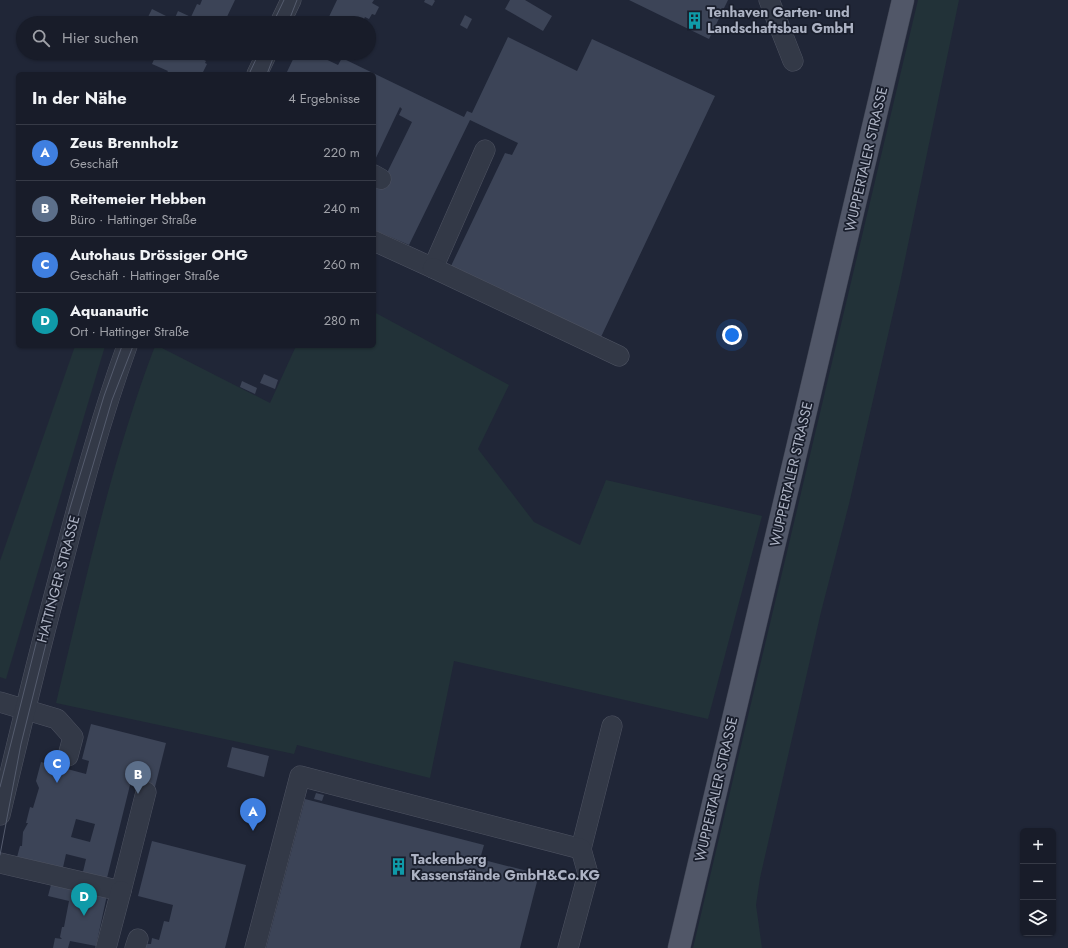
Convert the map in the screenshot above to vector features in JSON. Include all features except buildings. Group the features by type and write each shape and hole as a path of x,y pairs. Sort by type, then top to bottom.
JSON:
{"main road":[{"name":"WUPPERTALER STRASSE","path":"679,948 903,0"}],"street":[{"path":"283,16 291,0"},
{"path":"769,0 793,61"},
{"path":"258,72 264,60"},
{"path":"433,268 485,150"},
{"path":"376,242 619,356"},
{"name":"HATTINGER STRASSE","path":"0,814 24,709 80,494 104,412 126,348"},
{"path":"0,702 57,719 73,737 68,756"},
{"path":"568,948 588,874 581,849 612,726"},
{"path":"255,948 300,776 581,849"},
{"path":"106,948 146,792"},
{"path":"0,862 121,891"}],"shaded area":[{"path":"918,0 959,0 900,283 849,504 821,612 760,878 756,905 762,948 693,948"},
{"path":"376,313 509,385 478,449 534,522 580,545 606,480 762,516 708,719 454,661 430,778 297,745 294,754 56,703 88,568 112,478 139,389 154,348 162,348 270,403 295,348 376,348"},
{"path":"74,348 104,348 6,679 0,677 0,561"}],"tram line":[{"path":"276,16 284,0"},
{"path":"291,16 297,0"},
{"path":"250,72 256,60"},
{"path":"268,72 272,60"},
{"path":"0,787 70,508 104,396 121,348"},
{"path":"0,855 21,744 76,523 112,400 132,348"}],"place":[{"name":"Tenhaven Garten- und Landschaftsbau GmbH","path":"694,20"},
{"name":"Autohaus Drössiger OHG","path":"57,783"},
{"name":"Reitemeier Hebben","path":"138,794"},
{"name":"Zeus Brennholz","path":"253,831"},
{"name":"Tackenberg Kassenstände GmbH&Co.KG","path":"398,867"},
{"name":"Aquanautic","path":"84,916"}]}
